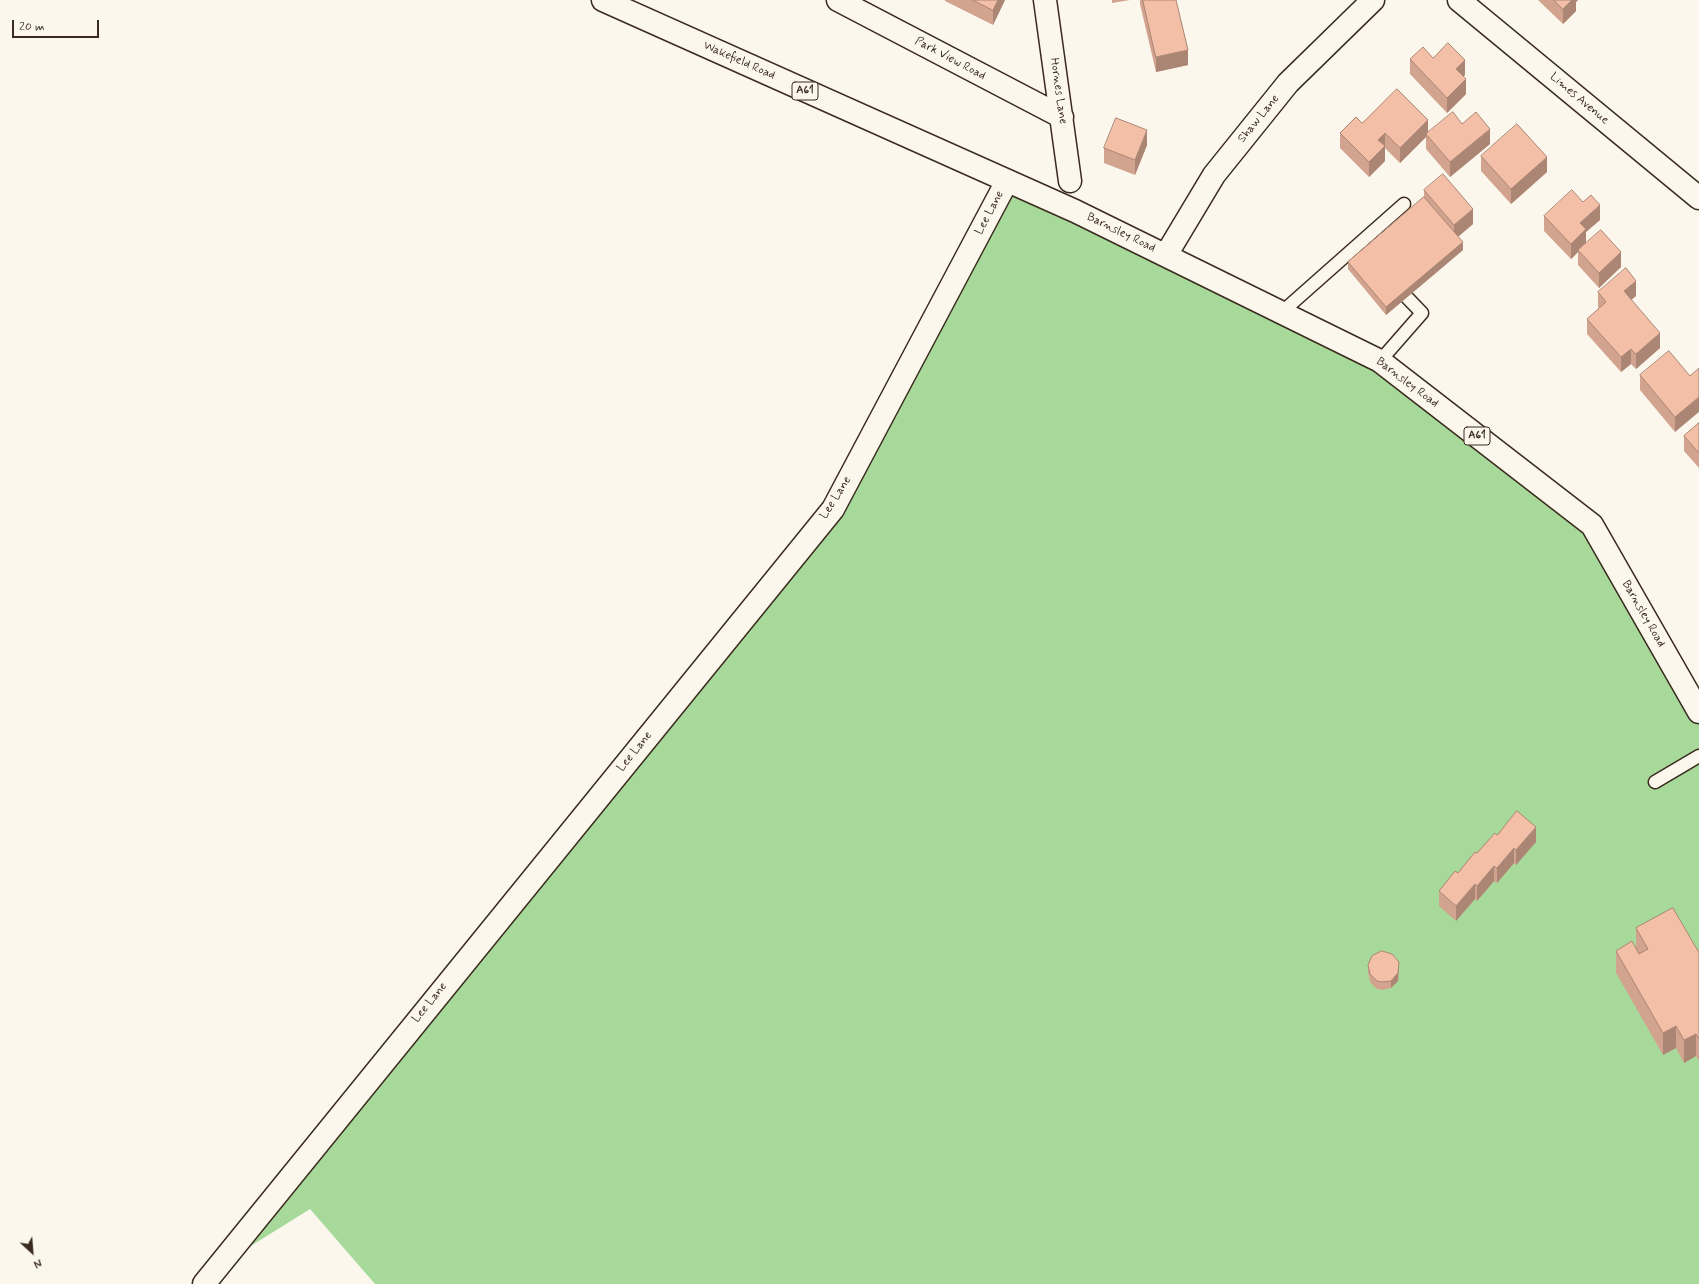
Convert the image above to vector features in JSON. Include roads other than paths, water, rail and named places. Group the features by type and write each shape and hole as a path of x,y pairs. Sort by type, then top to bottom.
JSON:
{"main road":[{"name":"Wakefield Road","path":"603,0 1007,181"},
{"name":"Park View Road","path":"838,0 1062,117"},
{"name":"Hornes Lane","path":"1045,0 1070,181"},
{"name":"Shaw Lane","path":"1166,255 1214,175 1288,83 1373,0"},
{"name":"Limes Avenue","path":"1459,0 1699,198"},
{"name":"Barnsley Road","path":"1007,181 1075,211 1380,361 1592,525 1699,712"},
{"name":"Lee Lane","path":"204,1284 833,509 1007,181"}],"lane":[{"path":"1282,312 1404,204"},
{"path":"1356,246 1368,257"},
{"path":"1380,361 1422,312 1384,274"},
{"path":"1656,782 1699,756"}]}
